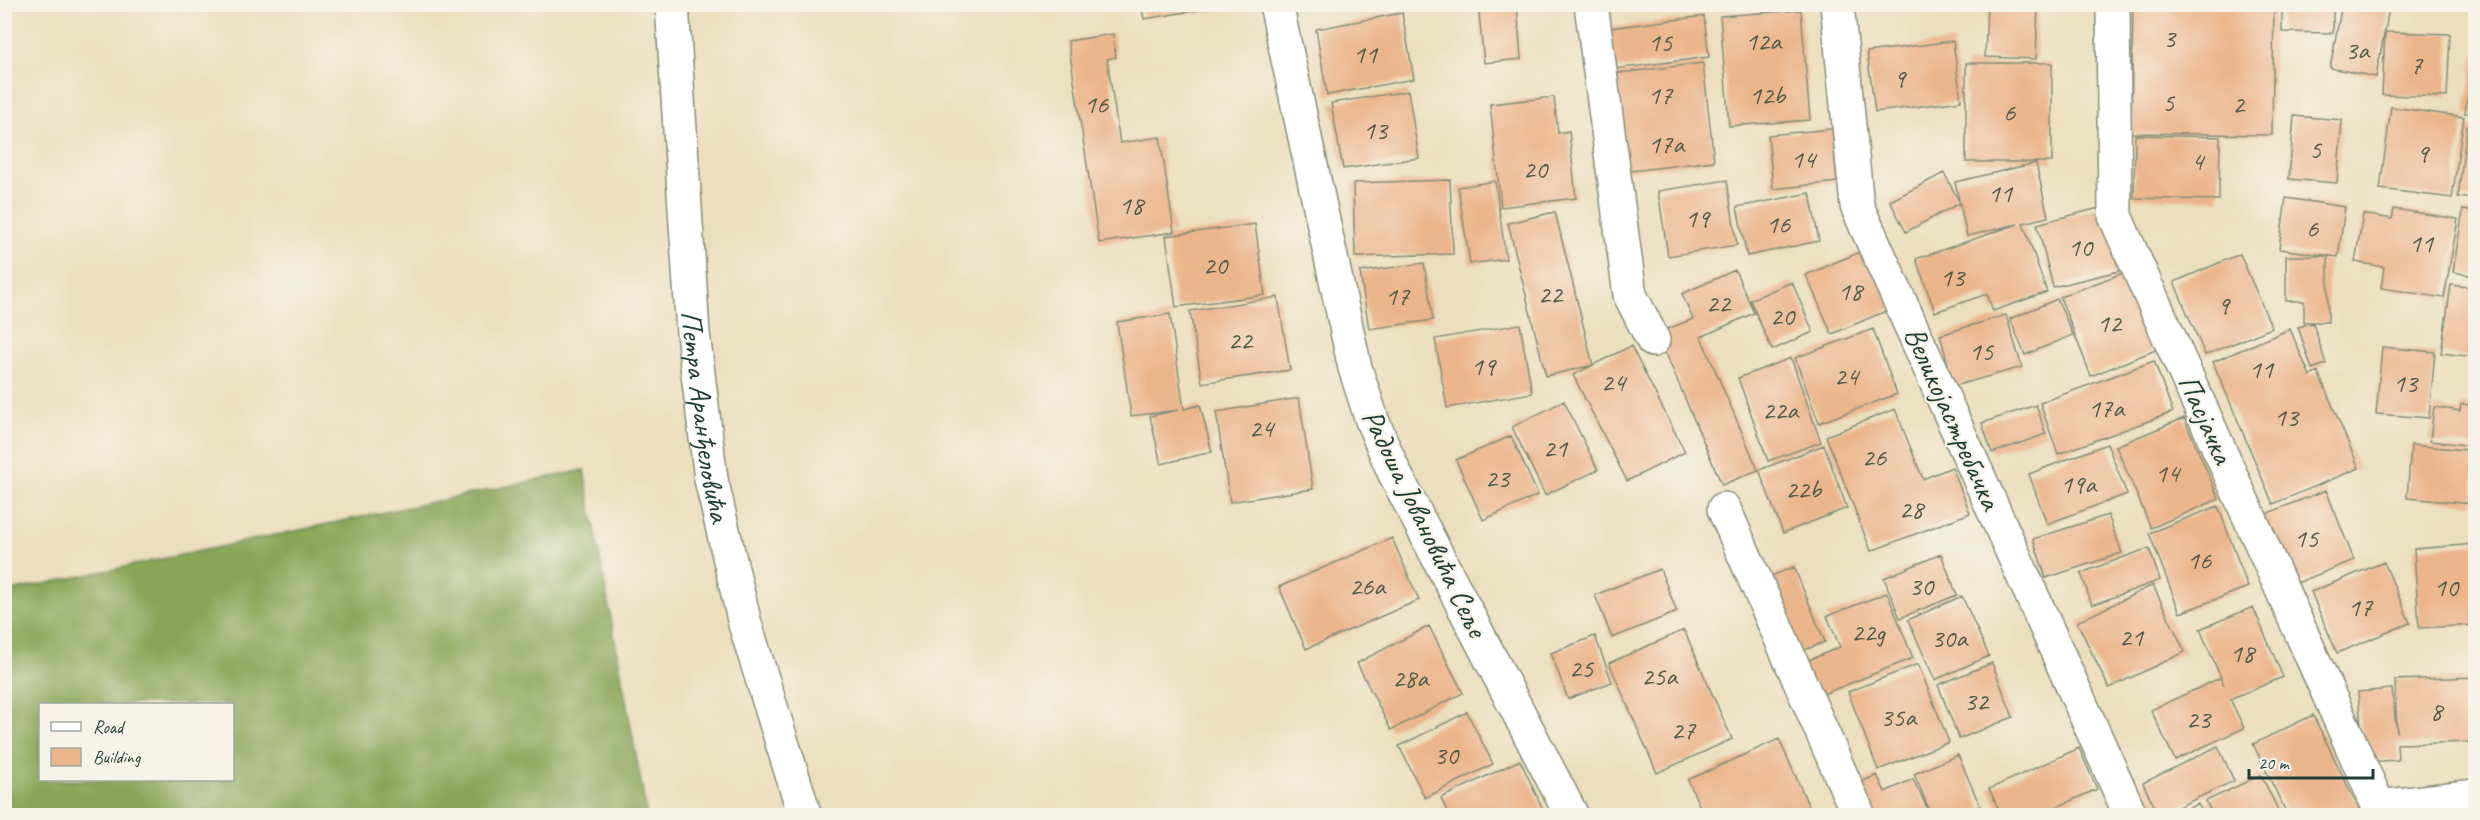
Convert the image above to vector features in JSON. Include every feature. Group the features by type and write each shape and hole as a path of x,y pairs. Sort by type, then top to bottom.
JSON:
{"street":[{"name":"Петра Аранђеловића","path":"672,4 693,333 711,479 745,624 805,816"},
{"name":"Радоша Јовановића Сеље","path":"1276,4 1355,368 1372,420 1394,472 1572,816"},
{"path":"1591,4 1629,295 1653,340"},
{"name":"Великојастребачка","path":"1837,4 1857,206 2131,816"},
{"name":"Пасјачка","path":"2113,4 2115,216 2381,811"},
{"path":"1724,509 1859,816"},
{"path":"2381,811 2475,796"}],"green space":[{"path":"584,470 647,815 5,815 5,592"}],"building":[{"path":"1141,4 1224,4 1224,6 1144,19"},
{"path":"1478,4 1517,4 1521,59 1484,63"},
{"path":"1987,4 2038,4 2036,59 1985,57"},
{"path":"2133,4 2274,5 2272,135 2131,133"},
{"path":"2282,4 2333,4 2333,33 2282,32"},
{"path":"2342,4 2390,4 2376,77 2330,68"},
{"path":"1621,5 1648,5 1648,6 1621,10"},
{"path":"1801,10 1810,120 1729,126 1720,16"},
{"path":"1402,13 1414,79 1327,95 1316,29"},
{"path":"1704,16 1709,57 1615,69 1610,28"},
{"path":"2385,32 2450,34 2447,97 2382,95"},
{"path":"1113,34 1116,57 1107,59 1120,143 1160,137 1174,232 1099,243 1068,41"},
{"path":"1953,41 1961,101 1875,112 1867,52"},
{"path":"2475,55 2475,114 2465,113"},
{"path":"1703,63 1714,161 1623,172 1611,74"},
{"path":"1966,63 2052,63 2052,162 1966,162"},
{"path":"1408,91 1419,158 1343,169 1331,103"},
{"path":"1554,97 1558,133 1569,131 1576,198 1501,207 1490,104"},
{"path":"2391,107 2464,117 2452,198 2380,189"},
{"path":"2294,116 2342,120 2337,183 2289,179"},
{"path":"2467,126 2475,128 2475,199 2458,197"},
{"path":"1832,129 1837,182 1773,189 1768,135"},
{"path":"2135,135 2220,137 2219,200 2134,198"},
{"path":"2036,163 2048,217 2023,223 2047,292 1993,311 1987,294 1935,312 1916,259 2018,224 1967,236 1955,182"},
{"path":"1944,173 1960,203 1906,232 1890,201"},
{"path":"1450,180 1453,254 1355,257 1353,183"},
{"path":"1727,180 1737,245 1668,256 1658,191"},
{"path":"1495,181 1506,259 1470,264 1458,187"},
{"path":"1810,193 1819,241 1747,256 1737,207"},
{"path":"2286,198 2345,207 2338,257 2279,249"},
{"path":"2107,206 2123,270 2053,287 2037,224"},
{"path":"2394,209 2458,219 2444,298 2381,288 2384,267 2355,262 2363,214 2392,219"},
{"path":"2463,210 2475,212 2475,276 2453,272"},
{"path":"1555,212 1593,365 1546,376 1508,223"},
{"path":"1255,224 1265,295 1176,307 1166,236"},
{"path":"1867,249 1893,308 1832,334 1806,275"},
{"path":"2240,254 2272,328 2205,355 2174,282"},
{"path":"2286,256 2328,256 2328,322 2304,322 2304,301 2286,301"},
{"path":"1424,263 1433,320 1369,329 1360,272"},
{"path":"1735,270 1754,313 1701,337 1758,470 1722,485 1657,333 1693,319 1682,294"},
{"path":"2128,271 2158,349 2091,376 2060,297"},
{"path":"1792,282 1813,332 1772,350 1750,300"},
{"path":"2451,285 2475,288 2475,357 2441,353"},
{"path":"1278,297 1290,370 1202,383 1190,311"},
{"path":"2057,299 2073,335 2025,355 2010,319"},
{"path":"1170,314 1184,409 1200,405 1212,452 1161,464 1150,416 1179,410 1131,416 1117,322"},
{"path":"2006,315 2022,367 1954,386 1940,335"},
{"path":"2313,323 2326,364 2312,369 2298,327"},
{"path":"1520,324 1532,393 1447,408 1435,339"},
{"path":"1873,329 1897,394 1819,423 1795,358"},
{"path":"2290,329 2310,376 2318,372 2359,468 2273,504 2213,362"},
{"path":"1631,346 1685,452 1627,481 1573,375"},
{"path":"2382,347 2435,352 2429,418 2376,414"},
{"path":"1791,358 1821,442 1768,461 1738,378"},
{"path":"2154,361 2173,412 2058,454 2040,403"},
{"path":"1299,398 1313,489 1230,502 1216,412"},
{"path":"1564,401 1598,470 1545,495 1512,427"},
{"path":"2461,404 2475,406 2475,446 2430,441 2434,407 2460,411"},
{"path":"2036,405 2046,434 1992,453 1982,423"},
{"path":"1895,409 1923,479 1952,467 1970,513 1871,551 1826,436"},
{"path":"2184,418 2219,499 2151,528 2116,446"},
{"path":"1511,436 1538,495 1483,520 1456,460"},
{"path":"2107,444 2127,494 2047,524 2029,474"},
{"path":"1824,445 1847,508 1783,533 1759,470"},
{"path":"2411,445 2475,451 2473,504 2407,498"},
{"path":"2326,490 2354,560 2287,587 2258,517"},
{"path":"2218,506 2248,587 2180,613 2149,533"},
{"path":"2108,515 2122,553 2046,578 2033,539"},
{"path":"1392,538 1419,600 1306,649 1279,587"},
{"path":"2475,544 2475,625 2419,628 2414,549"},
{"path":"2149,548 2160,580 2092,605 2081,573"},
{"path":"1941,554 1957,595 1900,618 1884,578"},
{"path":"2384,562 2410,623 2337,653 2311,592"},
{"path":"1794,567 1825,642 1792,655 1761,580"},
{"path":"1660,569 1677,612 1612,638 1595,595"},
{"path":"2153,585 2185,652 2109,688 2077,622"},
{"path":"1887,593 1913,658 1811,699 1797,665 1840,647 1827,616"},
{"path":"1962,596 1989,656 1935,680 1908,620"},
{"path":"2253,607 2283,677 2230,699 2244,728 2175,760 2151,710 2220,678 2224,685 2200,629"},
{"path":"1429,626 1463,693 1391,730 1357,663"},
{"path":"1684,630 1732,739 1657,773 1609,663"},
{"path":"1595,636 1612,682 1568,699 1551,653"},
{"path":"1992,663 2013,717 1959,739 1938,685"},
{"path":"1918,664 1949,742 1878,770 1848,692"},
{"path":"2475,677 2475,742 2397,744 2398,760 2364,762 2358,692 2392,689 2397,733 2395,680"},
{"path":"1467,712 1493,764 1425,798 1399,746"},
{"path":"2313,715 2359,809 2345,816 2288,816 2253,744"},
{"path":"1779,739 1810,809 1795,816 1704,816 1688,780"},
{"path":"2218,746 2234,781 2159,816 2143,783"},
{"path":"2079,748 2097,789 2037,816 2002,816 1989,789"},
{"path":"1958,755 1984,815 1932,816 1914,774"},
{"path":"1520,760 1546,816 1449,816 1441,798"},
{"path":"1877,775 1885,792 1913,779 1930,814 1864,816 1850,787"},
{"path":"2261,775 2281,816 2213,816 2206,801"},
{"path":"2198,804 2204,816 2172,816"}]}
